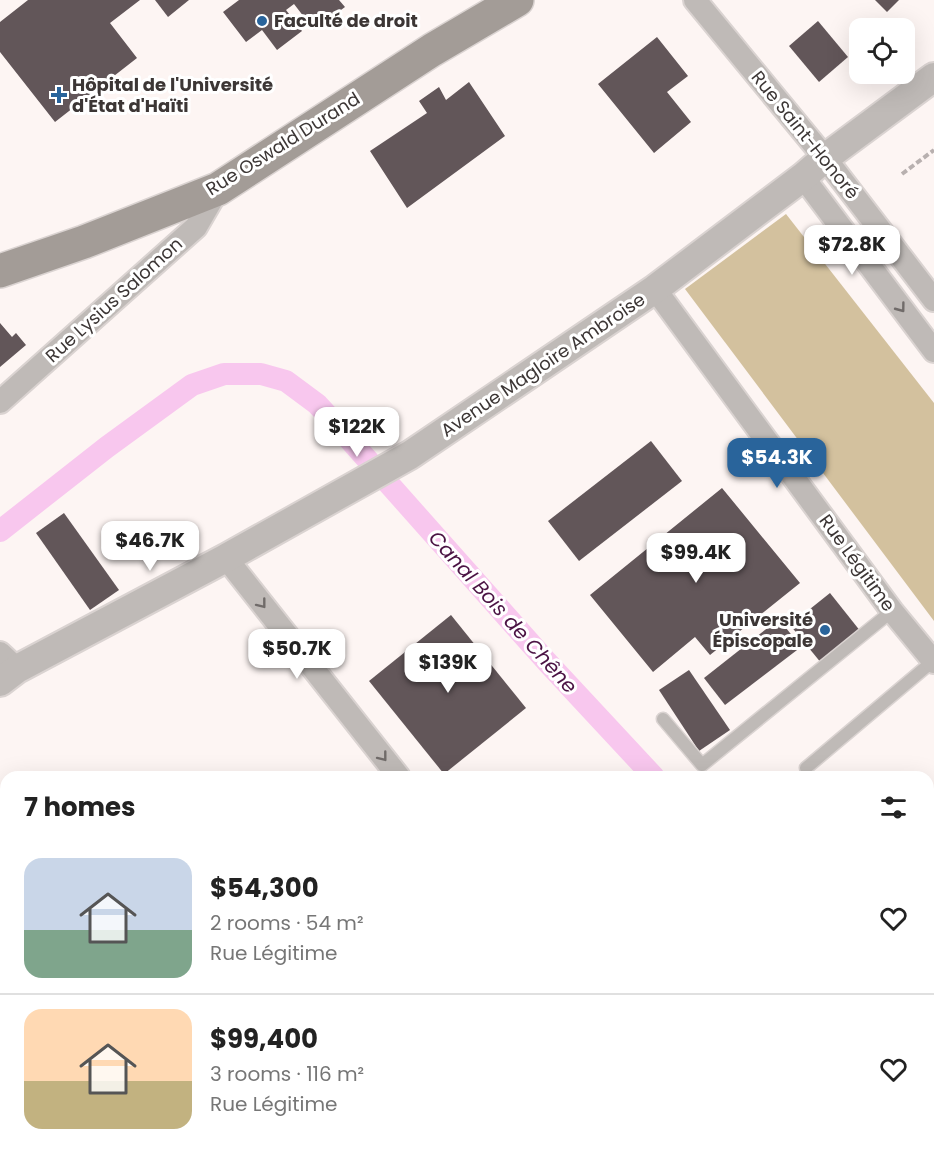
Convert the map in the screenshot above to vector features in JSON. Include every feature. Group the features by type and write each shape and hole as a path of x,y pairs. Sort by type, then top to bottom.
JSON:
{"main road":[{"name":"Rue Oswald Durand","path":"0,271 84,242 218,189 432,50 518,0"}],"street":[{"name":"Rue Saint-Honoré","path":"695,0 825,158 934,300"},
{"name":"Avenue Magloire Ambroise","path":"6,668 226,558 410,455 655,289 934,77"},
{"name":"Rue Saint-Honoré","path":"803,177 934,351"},
{"name":"Rue Lysius Salomon","path":"0,402 196,227 218,189"},
{"name":"Rue Légitime","path":"655,289 892,611 934,661"},
{"path":"226,558 394,771"}],"lane":[{"path":"663,719 702,765 892,611"},
{"path":"806,768 934,661"}],"path":[{"path":"902,174 934,151"}],"shaded area":[{"path":"786,214 934,403 934,621 685,289"}],"building":[{"path":"28,0 140,0 110,23 137,58 55,122 0,52 0,22"},
{"path":"155,0 189,0 168,17"},
{"name":"Faculté de droit","path":"239,0 339,0 345,7 314,30 294,4 286,10 302,31 277,50 262,30 246,42 223,12"},
{"path":"875,0 899,0 887,12"},
{"path":"818,21 848,57 819,82 789,46"},
{"path":"657,37 688,76 667,92 691,122 654,153 598,84"},
{"path":"469,82 505,136 407,208 370,151 427,113 419,101 439,87 446,100"},
{"path":"0,323 12,337 16,333 26,345 0,367"},
{"path":"651,441 682,481 579,561 548,521"},
{"path":"722,488 800,583 710,655 695,637 653,672 590,595"},
{"path":"64,513 119,590 90,610 36,533"},
{"path":"830,593 861,632 822,664 790,625"},
{"path":"451,615 526,708 448,771 442,771 369,681"},
{"path":"779,619 801,647 725,705 704,678"},
{"path":"689,670 730,730 699,751 659,690"}],"waterway":[{"name":"Canal Bois de Chêne","path":"0,531 107,447 192,385 224,374 261,374 286,381 317,404 547,662 648,771"}],"place":[{"name":"Faculté de droit","path":"262,21"},
{"name":"Hôpital de l'Université d'État d'Haïti","path":"59,95"},
{"name":"Université Épiscopale","path":"825,630"}]}
